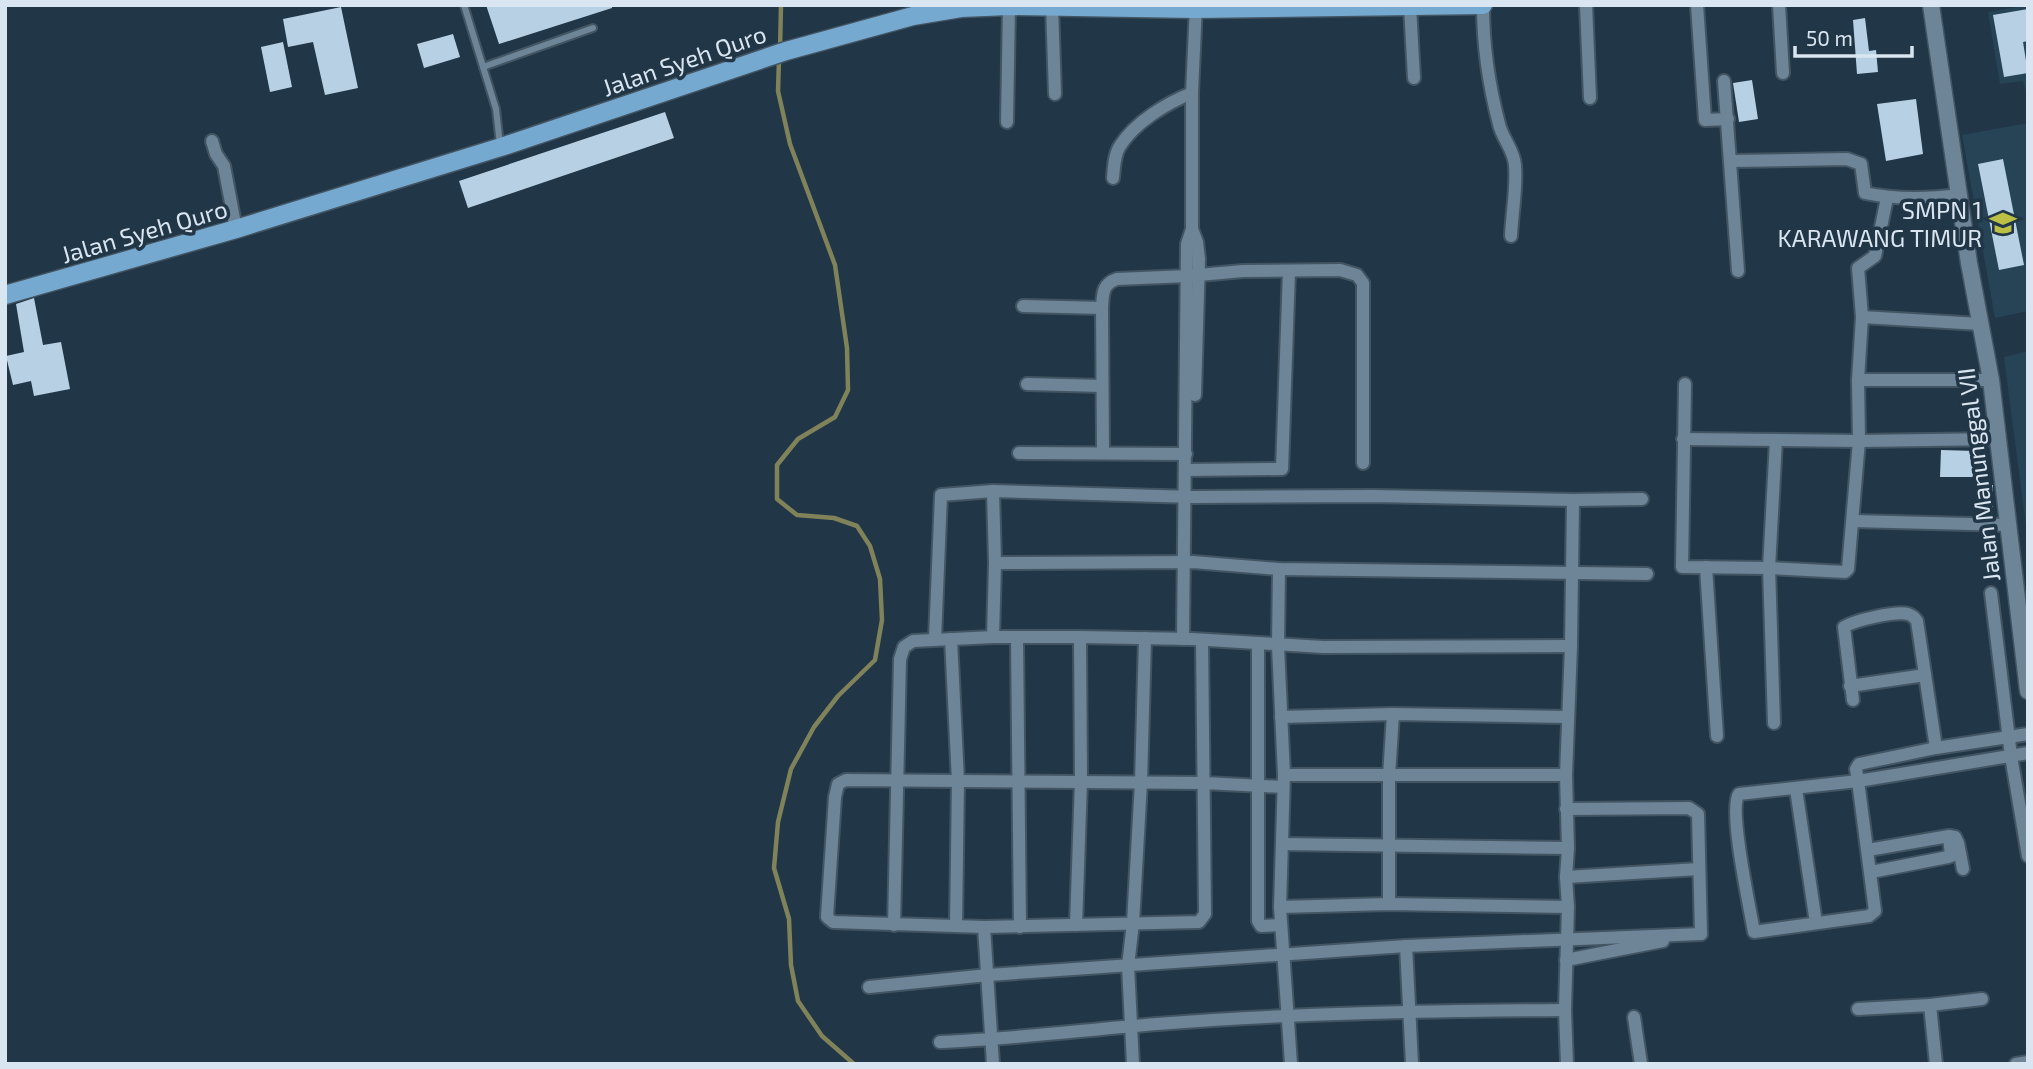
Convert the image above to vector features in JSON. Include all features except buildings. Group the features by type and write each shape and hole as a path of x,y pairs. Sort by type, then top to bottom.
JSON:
{"main road":[{"name":"Jalan Syeh Quro","path":"5,295 236,229 501,147 786,51 913,16 961,8 1009,6 1483,5"}],"street":[{"path":"1483,5 1483,37 1494,104 1500,129 1515,164 1511,236"},
{"path":"1586,5 1590,99"},
{"path":"1697,5 1705,121 1728,119"},
{"path":"1779,5 1783,73"},
{"name":"Jalan Manunggal VII","path":"1931,5 1959,195 1991,380 2028,691"},
{"path":"1007,122 1009,6"},
{"path":"1052,6 1055,94"},
{"path":"1195,6 1192,229 1187,244 1194,275 1189,563 1192,639 1205,783 1203,920 1195,924 984,927 833,922 827,914 835,797 838,784 846,780 1081,781 1205,783 1258,784 1389,776 1566,775"},
{"path":"1410,6 1414,78"},
{"path":"1724,81 1738,271"},
{"path":"1113,178 1120,146 1156,112 1170,102 1192,93"},
{"path":"212,141 224,166 236,229"},
{"path":"1731,161 1840,158 1854,160 1861,164 1865,193 1887,198 1959,195"},
{"path":"1685,384 1682,567 1845,572 1848,569 1853,521 1858,441 1858,380 1863,317 1858,268 1875,256 1887,198"},
{"path":"1103,453 1102,308 1103,289 1108,282 1117,279 1243,271 1340,270 1357,275 1363,282 1363,463"},
{"path":"1189,469 1282,469 1289,271"},
{"path":"1189,469 1186,453 1194,275"},
{"path":"1023,306 1102,308"},
{"path":"1863,317 1980,324"},
{"path":"1858,380 1991,380"},
{"path":"1027,384 1102,386"},
{"path":"1683,439 1999,439"},
{"path":"1774,723 1769,568 1776,440"},
{"path":"1019,453 1186,453"},
{"path":"993,491 993,637"},
{"path":"935,639 941,495 993,491 1190,496 1642,499"},
{"path":"1567,1064 1566,775 1572,646 1573,500"},
{"path":"1853,521 2008,525"},
{"path":"995,563 1189,563 1279,569 1647,574"},
{"path":"1706,567 1717,736"},
{"path":"1279,569 1278,646 1284,781 1280,907 1291,1064"},
{"path":"1991,593 2008,736 2028,856"},
{"path":"1853,700 1844,627 1851,623 1896,614 1909,615 1917,621 1936,748"},
{"path":"894,925 900,659 904,647 914,641 1080,637 1192,639 1278,646 1572,646"},
{"path":"1076,925 1081,781 1080,637"},
{"path":"1017,638 1020,927"},
{"path":"1133,1064 1128,966 1142,782 1145,638"},
{"path":"951,639 958,781 956,926"},
{"path":"1258,644 1258,921 1261,926 1281,925"},
{"path":"1850,685 1925,675"},
{"path":"1389,904 1389,776 1393,714"},
{"path":"1281,716 1567,716"},
{"path":"2028,734 1936,748 1859,764 1856,769 1858,781 1871,872 1874,914 1754,932 1735,819 1735,799 1739,794 1858,781 2028,753"},
{"path":"1796,789 1816,923"},
{"path":"1566,809 1692,808 1698,814 1701,934"},
{"path":"1871,872 1949,857 1949,836"},
{"path":"1868,850 1955,837 1963,869"},
{"path":"1282,844 1568,848"},
{"path":"1566,877 1699,869"},
{"path":"1280,907 1389,904 1568,907"},
{"path":"984,927 993,1064"},
{"path":"869,987 988,975 1406,946 1701,934"},
{"path":"1566,960 1701,934"},
{"path":"1406,946 1412,1064"},
{"path":"1858,1009 1982,999"},
{"path":"1930,1004 1936,1064"},
{"path":"940,1042 1288,1015 1565,1010"},
{"path":"1634,1017 1641,1064"},
{"path":"2016,1064 2028,1062"}],"lane":[{"path":"464,5 496,109 501,147"},
{"path":"483,68 593,29"}],"shaded area":[{"path":"2028,5 2028,100 2023,81 2000,84 1988,12"},
{"name":"SMPN 1 KARAWANG TIMUR","path":"2028,123 2028,311 1995,318 1962,135"},
{"path":"2028,351 2028,542 2004,357"}],"waterway":[{"path":"780,50 781,5"},
{"path":"779,59 778,91 790,144 835,265 847,348 848,390 835,417 798,439 777,465 777,499 797,515 834,518 857,526 870,546 880,579 882,620 875,660 838,696 814,727 791,769 778,822 774,868 789,919 791,965 798,1001 822,1036 854,1064"}],"place":[{"name":"SMPN 1 KARAWANG TIMUR","path":"2003,223"}]}
